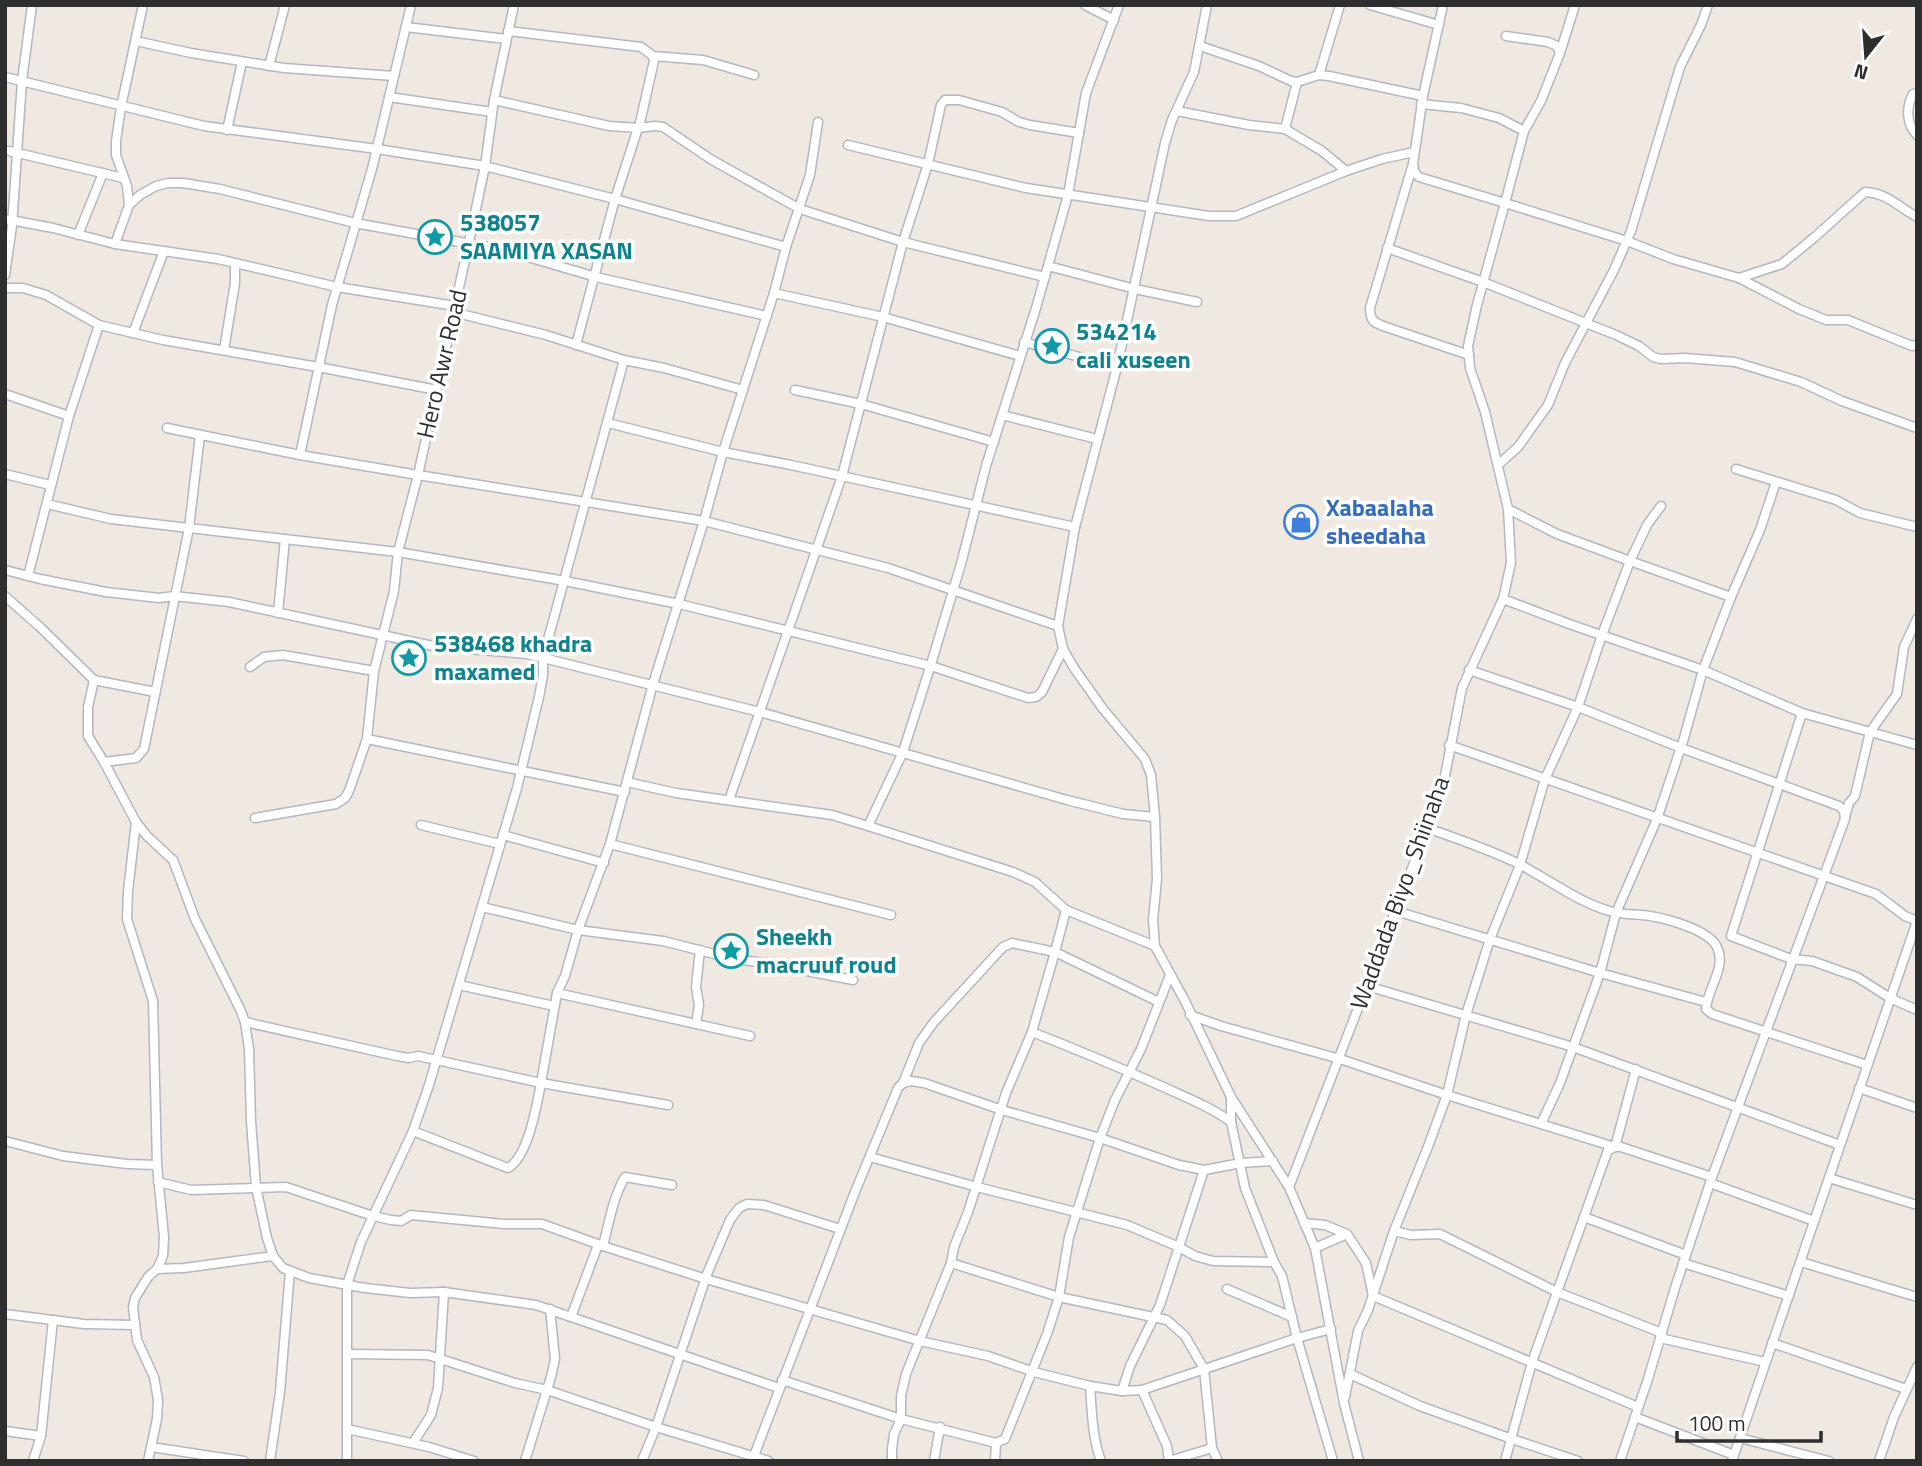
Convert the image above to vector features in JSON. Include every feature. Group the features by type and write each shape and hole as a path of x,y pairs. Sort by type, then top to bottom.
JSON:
{"street":[{"path":"5,275 8,219 32,5"},
{"path":"115,244 129,205 127,186 116,155 116,141 143,5"},
{"path":"269,66 285,5"},
{"name":"Hero Awr Road","path":"255,818 336,804 345,798 367,739 374,671 394,591 398,552 418,475 469,243 514,5"},
{"path":"1085,5 1114,20"},
{"path":"868,825 903,752 931,666 986,466 1068,195 1086,93 1119,5"},
{"path":"1207,5 1194,72 1165,143 1117,367 1075,527 1058,625 1063,649 1074,668 1144,759 1151,775 1157,879 1152,931 1155,946 1231,1097 1289,1187 1315,1248 1344,1403 1359,1461"},
{"path":"1319,75 1339,5"},
{"path":"1370,5 1439,24"},
{"path":"1443,5 1422,100 1413,164 1370,308 1370,317 1373,321 1469,355"},
{"name":"Waddada Biyo_Shiinaha","path":"1289,1187 1443,786 1462,688 1503,599 1511,563 1507,509 1485,412 1470,368 1468,346 1524,131 1541,101 1575,5"},
{"path":"1498,465 1518,447 1548,405 1585,323 1614,270 1627,241 1680,66 1708,5"},
{"path":"300,455 337,287 377,149 409,6"},
{"path":"405,27 641,47 653,56 703,60 754,75"},
{"path":"1506,36 1548,42 1557,46 1560,53"},
{"path":"136,41 191,54 269,66 394,76"},
{"path":"1200,46 1259,66 1286,80 1297,82 1319,75 1499,118 1524,131"},
{"path":"576,345 615,199 638,128 653,56"},
{"path":"227,130 242,62"},
{"path":"5,77 121,107 227,130 485,166 786,247"},
{"path":"1285,129 1297,82"},
{"path":"1917,93 1913,94 1909,102 1908,122 1917,135"},
{"path":"389,97 492,112"},
{"path":"494,100 609,126 638,128 655,125 670,131 712,160 800,209 903,242 1045,277"},
{"path":"729,800 842,477 942,105 945,100 960,100 1002,113 1019,122 1079,133"},
{"path":"1177,111 1285,129 1322,151 1346,172"},
{"path":"413,1131 508,1168 515,1164 524,1146 537,1108 557,993 610,844 653,684 810,175 818,122"},
{"path":"848,145 1026,188 1209,216 1236,216 1382,159 1414,152"},
{"path":"5,150 123,178"},
{"path":"1413,164 1419,177 1739,278 1826,320 1848,320 1912,346 1917,345"},
{"path":"78,235 103,173"},
{"path":"129,205 156,186 183,183 220,189 355,223 503,250 596,276 767,316"},
{"path":"1739,278 1782,264 1865,192 1880,192 1917,216"},
{"path":"8,219 115,244 235,263 337,287 454,309 624,360 743,390"},
{"path":"1387,248 1483,282 1629,340 1653,357 1735,362 1801,382 1842,401 1917,428"},
{"path":"133,333 164,251"},
{"path":"224,351 235,283 235,263"},
{"path":"1048,267 1197,302"},
{"path":"5,288 23,288 46,295 99,325 437,390"},
{"path":"774,293 883,317 1020,356"},
{"path":"28,576 69,416 99,325"},
{"path":"1024,342 1117,367"},
{"path":"347,1461 347,1286 361,1242 413,1131 459,985 521,771 539,697 543,658 624,360"},
{"path":"795,390 861,404 994,442"},
{"path":"5,394 69,416"},
{"path":"1002,415 1097,439"},
{"path":"608,423 723,452 791,464 1075,527"},
{"path":"167,428 300,455 704,521 888,568 1058,625"},
{"path":"104,762 136,758 145,749 189,528 200,435"},
{"path":"1736,468 1836,500 1860,513 1917,527"},
{"path":"5,474 50,485"},
{"path":"1541,1124 1560,1083 1600,973 1616,913 1657,818 1681,748 1703,670 1760,530 1776,482"},
{"path":"47,504 111,519 398,552 565,581 679,604 931,666 1028,698 1036,697 1042,692 1063,649"},
{"path":"1344,1403 1358,1331 1447,1095 1466,1014 1490,939 1520,865 1545,779 1578,707 1630,561 1647,525 1661,506"},
{"path":"1507,509 1557,534 1731,597"},
{"path":"278,613 285,538"},
{"path":"5,570 106,592 229,602 433,646 527,654 760,712 1016,787 1123,814 1155,817"},
{"path":"6,597 94,680 155,692"},
{"path":"1503,599 1703,670 1802,713 1917,745"},
{"path":"1620,1461 1711,1180 1825,876 1849,803 1855,796 1870,732 1897,694 1904,648 1917,619"},
{"path":"250,667 264,657 283,655 374,671"},
{"path":"1469,670 1578,707 1839,806 1845,817"},
{"path":"94,680 88,707 88,736 136,822 173,860 195,919 245,1022 257,1186 273,1256 283,1269 309,1278 347,1286 410,1293 444,1292 550,1309 680,1354 901,1419 996,1443 1005,1439 1034,1372 1059,1297 1069,1237 1100,1138 1115,1100 1141,1049 1170,975"},
{"path":"1802,713 1731,936 1793,960 1812,961 1857,977 1890,998 1917,1010"},
{"path":"367,739 625,792"},
{"path":"1449,746 1875,894 1905,916 1917,921 1733,1458 1635,1417"},
{"path":"627,782 654,789 832,815 868,825 1013,872 1035,882 1066,909 1155,946"},
{"path":"136,822 127,919 153,1001 157,1165 164,1237 163,1256 157,1269 148,1277 135,1298 133,1307 137,1340 154,1377 158,1400 148,1461"},
{"path":"421,825 604,863"},
{"path":"1427,828 1482,847 1578,898 1616,913 1650,915 1705,935 1716,945 1719,954 1716,978 1706,1002 1706,1009 1712,1014 1867,1065"},
{"path":"610,844 891,915"},
{"path":"482,907 578,930 663,941 734,959 853,980"},
{"path":"892,1461 894,1434 901,1419 901,1396 906,1374 951,1263 1006,1093 1032,1032 1066,909"},
{"path":"1396,911 1706,1002"},
{"path":"753,1458 840,1230 898,1088 903,1083 919,1043 934,1022 1003,947 1012,943 1055,952 1160,1002"},
{"path":"696,1024 700,950"},
{"path":"459,985 554,1006"},
{"path":"1367,986 1573,1047 1840,1146"},
{"path":"557,993 750,1035"},
{"path":"1191,1015 1621,1147 1814,1221"},
{"path":"245,1022 397,1056 418,1056 541,1083 668,1105"},
{"path":"1032,1032 1130,1072 1205,1106 1231,1122"},
{"path":"1615,1147 1636,1069"},
{"path":"903,1083 925,1083 1179,1165 1204,1170 1241,1163 1273,1161"},
{"path":"1859,1088 1917,1108"},
{"path":"1231,1097 1231,1122 1245,1188 1282,1276 1333,1461"},
{"path":"5,1141 63,1156 157,1165"},
{"path":"1505,1461 1532,1362 1604,1160 1608,1150 1615,1147"},
{"path":"870,1157 1127,1225 1195,1256 1213,1261 1275,1262"},
{"path":"1122,1391 1129,1367 1160,1305 1204,1170"},
{"path":"571,1317 600,1246 617,1191 625,1177 672,1185"},
{"path":"1829,1178 1917,1205"},
{"path":"158,1182 191,1190 286,1187 373,1216 401,1221 411,1215 504,1224 542,1224 600,1246 809,1310 920,1341 988,1356 1034,1372 1122,1391 1142,1390 1331,1329"},
{"path":"642,1461 706,1279 730,1220 739,1208 747,1204 765,1205 840,1230"},
{"path":"1584,1217 1684,1259 1788,1296"},
{"path":"1304,1223 1325,1226 1347,1234 1366,1263 1373,1296"},
{"path":"1394,1231 1411,1235 1440,1234 1557,1292 1661,1336 1765,1362"},
{"path":"1315,1248 1347,1234"},
{"path":"157,1269 273,1256"},
{"path":"1801,1262 1917,1297"},
{"path":"951,1263 1059,1297 1167,1320 1185,1336 1204,1369 1212,1448 1218,1461"},
{"path":"270,1461 280,1391 290,1271"},
{"path":"1227,1289 1292,1317"},
{"path":"413,1443 431,1415 438,1388 444,1292"},
{"path":"1373,1296 1638,1407"},
{"path":"525,1461 555,1359 550,1309"},
{"path":"5,1314 84,1324 135,1325"},
{"path":"33,1461 41,1436 53,1320"},
{"path":"1772,1343 1906,1390"},
{"path":"348,1354 428,1355 769,1461"},
{"path":"1879,1461 1917,1367"},
{"path":"1349,1374 1420,1406 1578,1461"},
{"path":"1090,1386 1093,1423 1101,1461"},
{"path":"1142,1390 1167,1446 1169,1461 1212,1448"},
{"path":"934,1461 940,1427"},
{"path":"347,1429 413,1443 474,1461"},
{"path":"5,1431 41,1436"},
{"path":"1740,1438 1829,1461"},
{"path":"995,1461 996,1443"},
{"path":"151,1447 244,1461"}],"place":[{"name":"538057 SAAMIYA XASAN","path":"435,237"},
{"name":"534214 cali xuseen","path":"1052,346"},
{"name":"Xabaalaha sheedaha","path":"1301,522"},
{"name":"538468 khadra maxamed","path":"409,658"},
{"name":"Sheekh macruuf roud","path":"731,951"}]}
